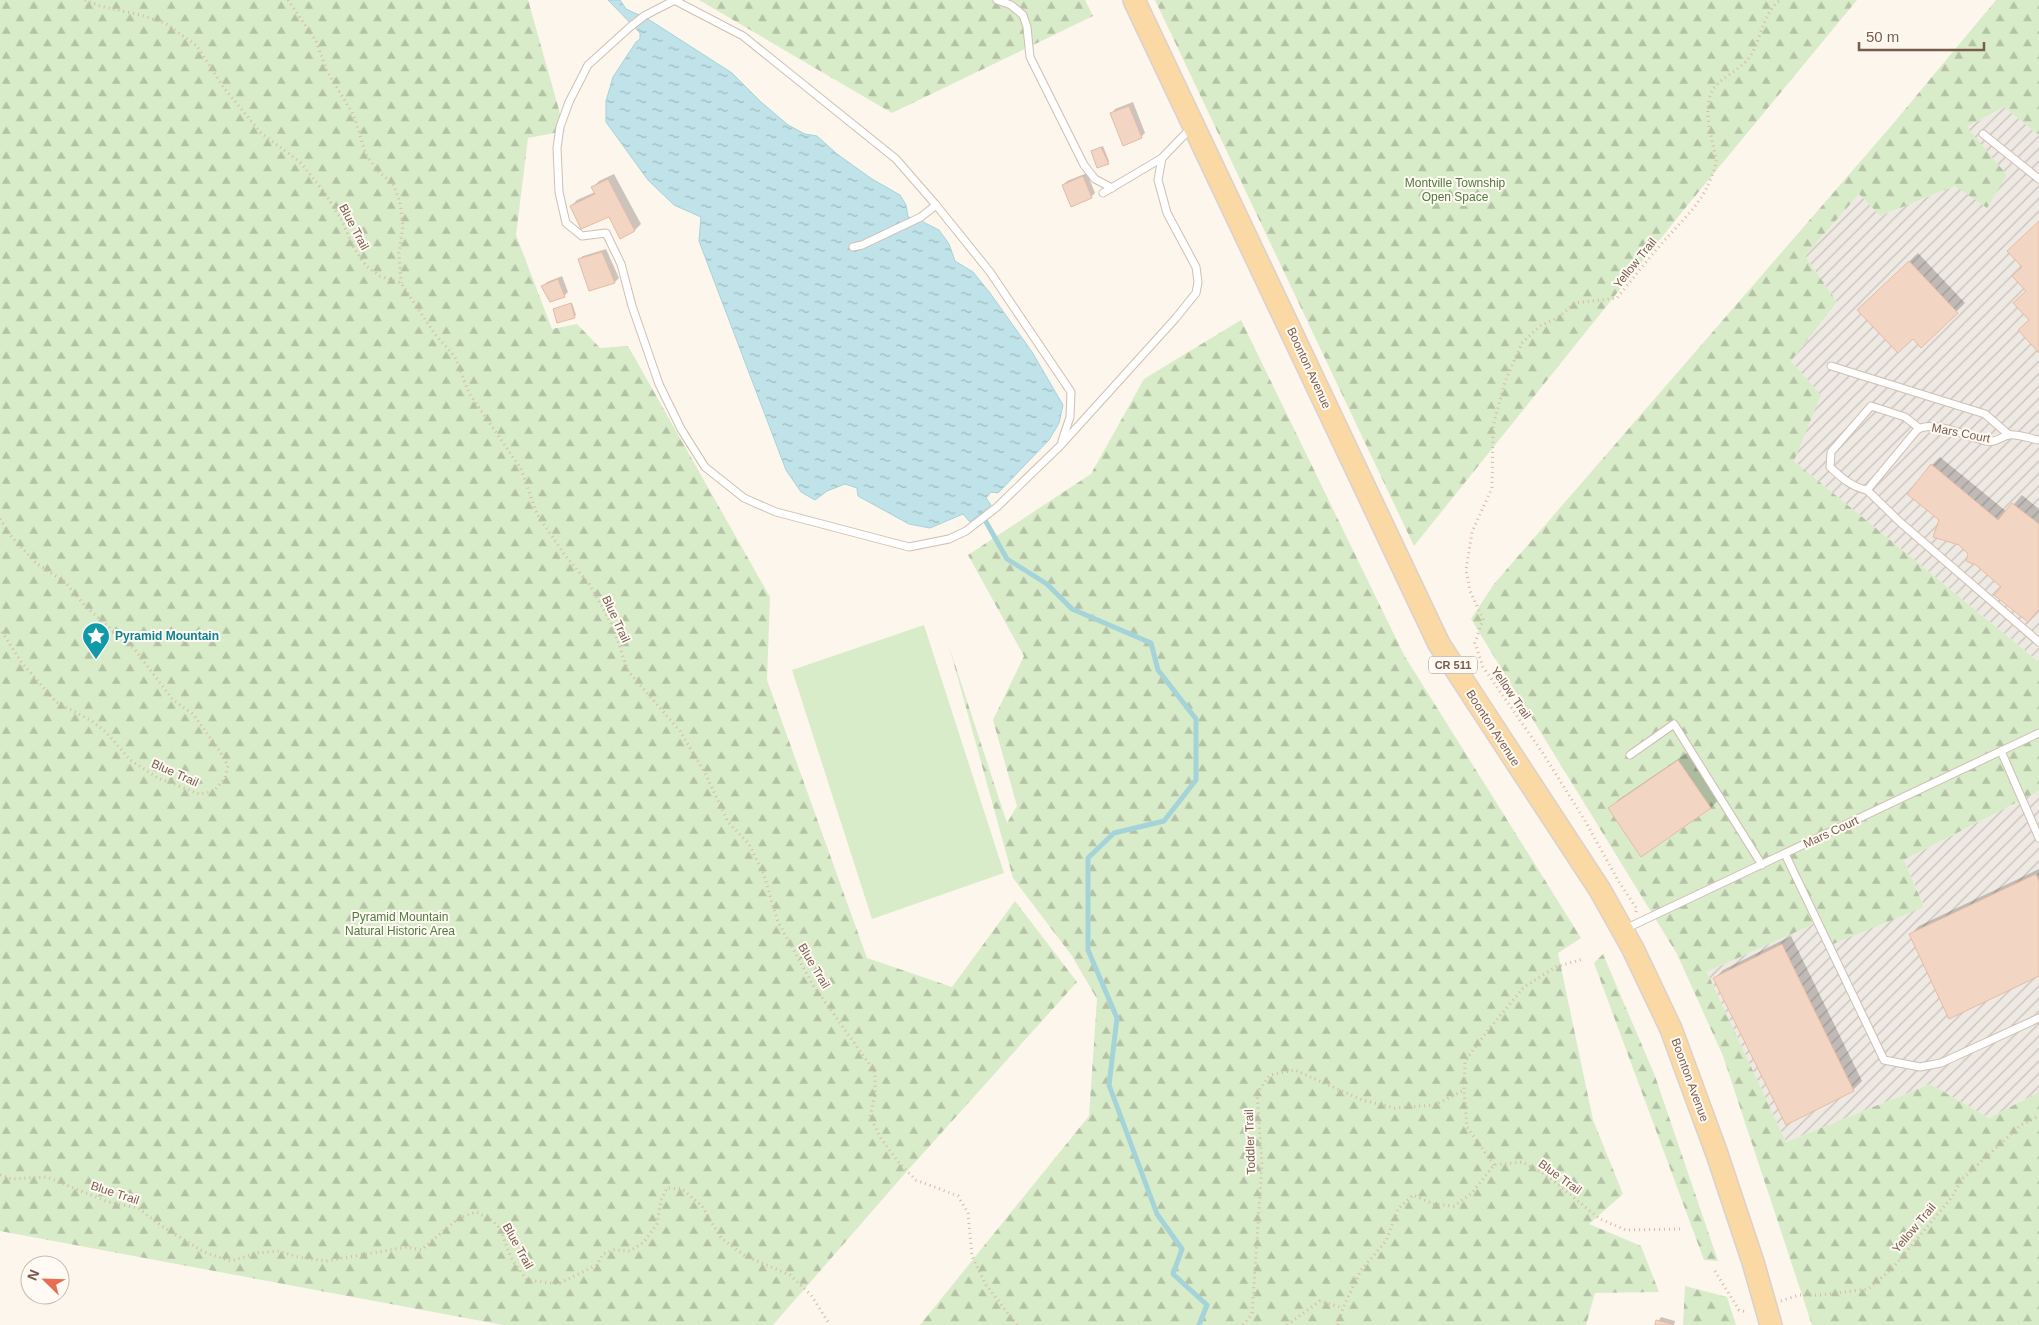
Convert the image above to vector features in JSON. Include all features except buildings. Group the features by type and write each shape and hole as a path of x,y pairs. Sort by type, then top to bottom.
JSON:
{"main road":[{"name":"Boonton Avenue","path":"1134,0 1439,644 1600,890 1623,930 1671,1029 1728,1187 1753,1262 1771,1325"}],"lane":[{"path":"1060,446 1070,417 1071,392 990,272 936,204 896,159 743,36 674,0 644,16 588,65 569,102 560,127 557,148 559,192 566,223 582,236 606,234 621,264 632,306 659,384 681,430 705,467 744,498 776,512 908,547 950,539 966,531 997,507 1060,446 1175,319 1196,293 1198,282 1196,267 1167,213 1158,180 1162,158"},
{"path":"997,0 1012,5 1023,15 1027,27 1030,57 1084,165 1095,179 1112,188"},
{"path":"1103,194 1162,158 1193,126"},
{"path":"1983,134 2039,180"},
{"path":"853,248 921,216 936,204"},
{"path":"1831,366 1985,414 2009,435"},
{"path":"1919,428 1896,413 1872,406 1832,452 1830,467 1847,482 1857,488 1867,490 1901,523 2039,642"},
{"name":"Mars Court","path":"1867,490 1919,428 1931,426 1988,442 1999,440 2009,435 2039,440"},
{"path":"1630,755 1674,724 1762,865"},
{"name":"Mars Court","path":"1623,930 2039,733"},
{"path":"2002,751 2039,838"},
{"path":"1785,854 1884,1060 1920,1067 1941,1062 2039,1018"}],"path":[{"name":"Blue Trail","path":"85,0 100,6 165,23 197,46 224,88 261,134 300,162 325,193 342,221 354,248 366,266 380,276 402,283 434,333 455,357 469,393 521,469 536,514 564,554 590,585 612,626 628,671 680,731 706,775 728,822 749,844 764,875 778,922 813,985 875,1072 875,1094 870,1117 882,1140 900,1164 916,1180 958,1196 968,1213 972,1256 986,1286 1017,1325"},
{"path":"288,0 316,40 327,70 354,116 366,155 377,170 393,184 400,202 403,226 399,253 402,283"},
{"name":"Yellow Trail","path":"1623,930 1638,909 1619,882 1584,819 1542,752 1482,667 1475,643 1483,619 1470,591 1466,570 1472,532 1492,488 1493,426 1505,382 1522,344 1540,326 1559,317 1575,302 1617,298 1662,243 1688,215 1708,186 1716,162 1708,129 1709,99 1717,83 1738,70 1752,54 1762,25 1772,6 1780,0"},
{"name":"Blue Trail","path":"0,519 12,537 30,556 65,582 86,607 136,651 173,700 193,714 220,750 228,766 224,778 213,792 199,794 158,778 130,760 107,733 92,720 56,702 22,663 0,629"},
{"path":"1338,1325 1343,1308 1361,1270 1386,1241 1398,1209 1413,1195 1433,1204 1454,1206 1472,1193 1494,1165 1467,1127 1464,1090 1465,1061 1524,987 1556,967 1583,959"},
{"name":"Toddler Trail","path":"1243,1325 1252,1314 1262,1164 1257,1093 1270,1076 1295,1070 1362,1100 1395,1108 1435,1105 1464,1090"},
{"name":"Yellow Trail","path":"1778,1302 1799,1295 1821,1295 1868,1289 1892,1269 1952,1197 1961,1180 2021,1125 2039,1116"},
{"name":"Blue Trail","path":"1494,1165 1522,1162 1546,1175 1600,1219 1626,1230 1682,1229"},
{"name":"Blue Trail","path":"0,1175 12,1179 47,1177 108,1202 138,1208 160,1225 204,1252 230,1261 258,1253 279,1251 298,1257 326,1261 407,1247 421,1250 459,1218 476,1212 492,1220 503,1234 512,1257 527,1280 558,1284 597,1265 603,1254 614,1250 630,1251 644,1242 658,1224 661,1200 667,1188 682,1189 702,1206 721,1238 745,1256 790,1276 811,1295 830,1325"},
{"path":"1715,1271 1739,1310 1747,1312"},
{"path":"1287,1325 1320,1301 1343,1308"}],"shaded area":[{"path":"2004,107 2039,136 2039,662 1794,461 1820,395 1791,361 1837,302 1805,256 1859,194 1880,216 1955,186 2007,175 1966,128"},
{"path":"2039,791 2039,1092 1989,1118 1930,1084 1786,1142 1707,972 1821,920 1924,906 1904,860"}],"green space":[{"name":"Pyramid Mountain Natural Historic Area","path":"0,0 528,0 565,131 528,138 516,235 552,329 577,324 600,348 628,346 770,597 767,680 867,958 952,987 1015,901 1077,982 908,1170 773,1325 503,1325 0,1231"},
{"path":"699,0 1085,0 1093,16 892,113"},
{"name":"Montville Township Open Space","path":"1155,0 1857,0 1682,212 1414,546"},
{"path":"1996,0 2039,0 2039,136 2004,107 1967,127 2007,175 1987,208 1955,186 1880,216 1859,194 1805,256 1837,302 1791,361 1821,395 1794,461 2039,662 2039,791 1904,860 1924,907 1833,944 1820,921 1707,972 1786,1142 1930,1084 1989,1118 2039,1092 2039,1325 1812,1325 1723,1056 1677,954 1471,619 1494,584 1892,125"},
{"path":"1241,320 1404,655 1581,938 1558,953 1593,1120 1623,1194 1589,1224 1641,1246 1659,1292 1595,1293 1586,1325 920,1325 1089,1116 1097,999 1072,956 1013,878 949,646 1007,823 1017,806 993,720 1024,656 968,555 1091,474 1144,379"},
{"path":"924,625 1004,873 872,919 792,670"},
{"path":"1603,954 1655,1076 1718,1261 1704,1260 1594,963"},
{"path":"1685,1286 1727,1297 1736,1325 1683,1325"}],"water":[{"path":"608,0 620,0 626,9 648,19 732,73 761,102 788,125 805,134 817,136 837,154 872,179 900,195 906,205 908,217 917,219 939,230 949,244 955,261 973,272 1032,352 1063,405 1059,423 1049,440 998,493 991,492 986,498 991,505 970,522 963,514 930,528 909,524 858,496 857,488 845,484 827,491 815,500 801,492 786,470 699,241 701,217 674,205 648,180 606,122 606,101 613,77 636,42 640,39 640,33"}],"waterway":[{"path":"981,513 1007,559 1047,584 1072,609 1151,643 1158,670 1196,719 1196,780 1164,821 1114,833 1088,858 1088,950 1117,1018 1109,1085 1157,1214 1182,1249 1173,1274 1207,1305 1199,1325"}],"place":[{"name":"Pyramid Mountain","path":"96,660"}]}
